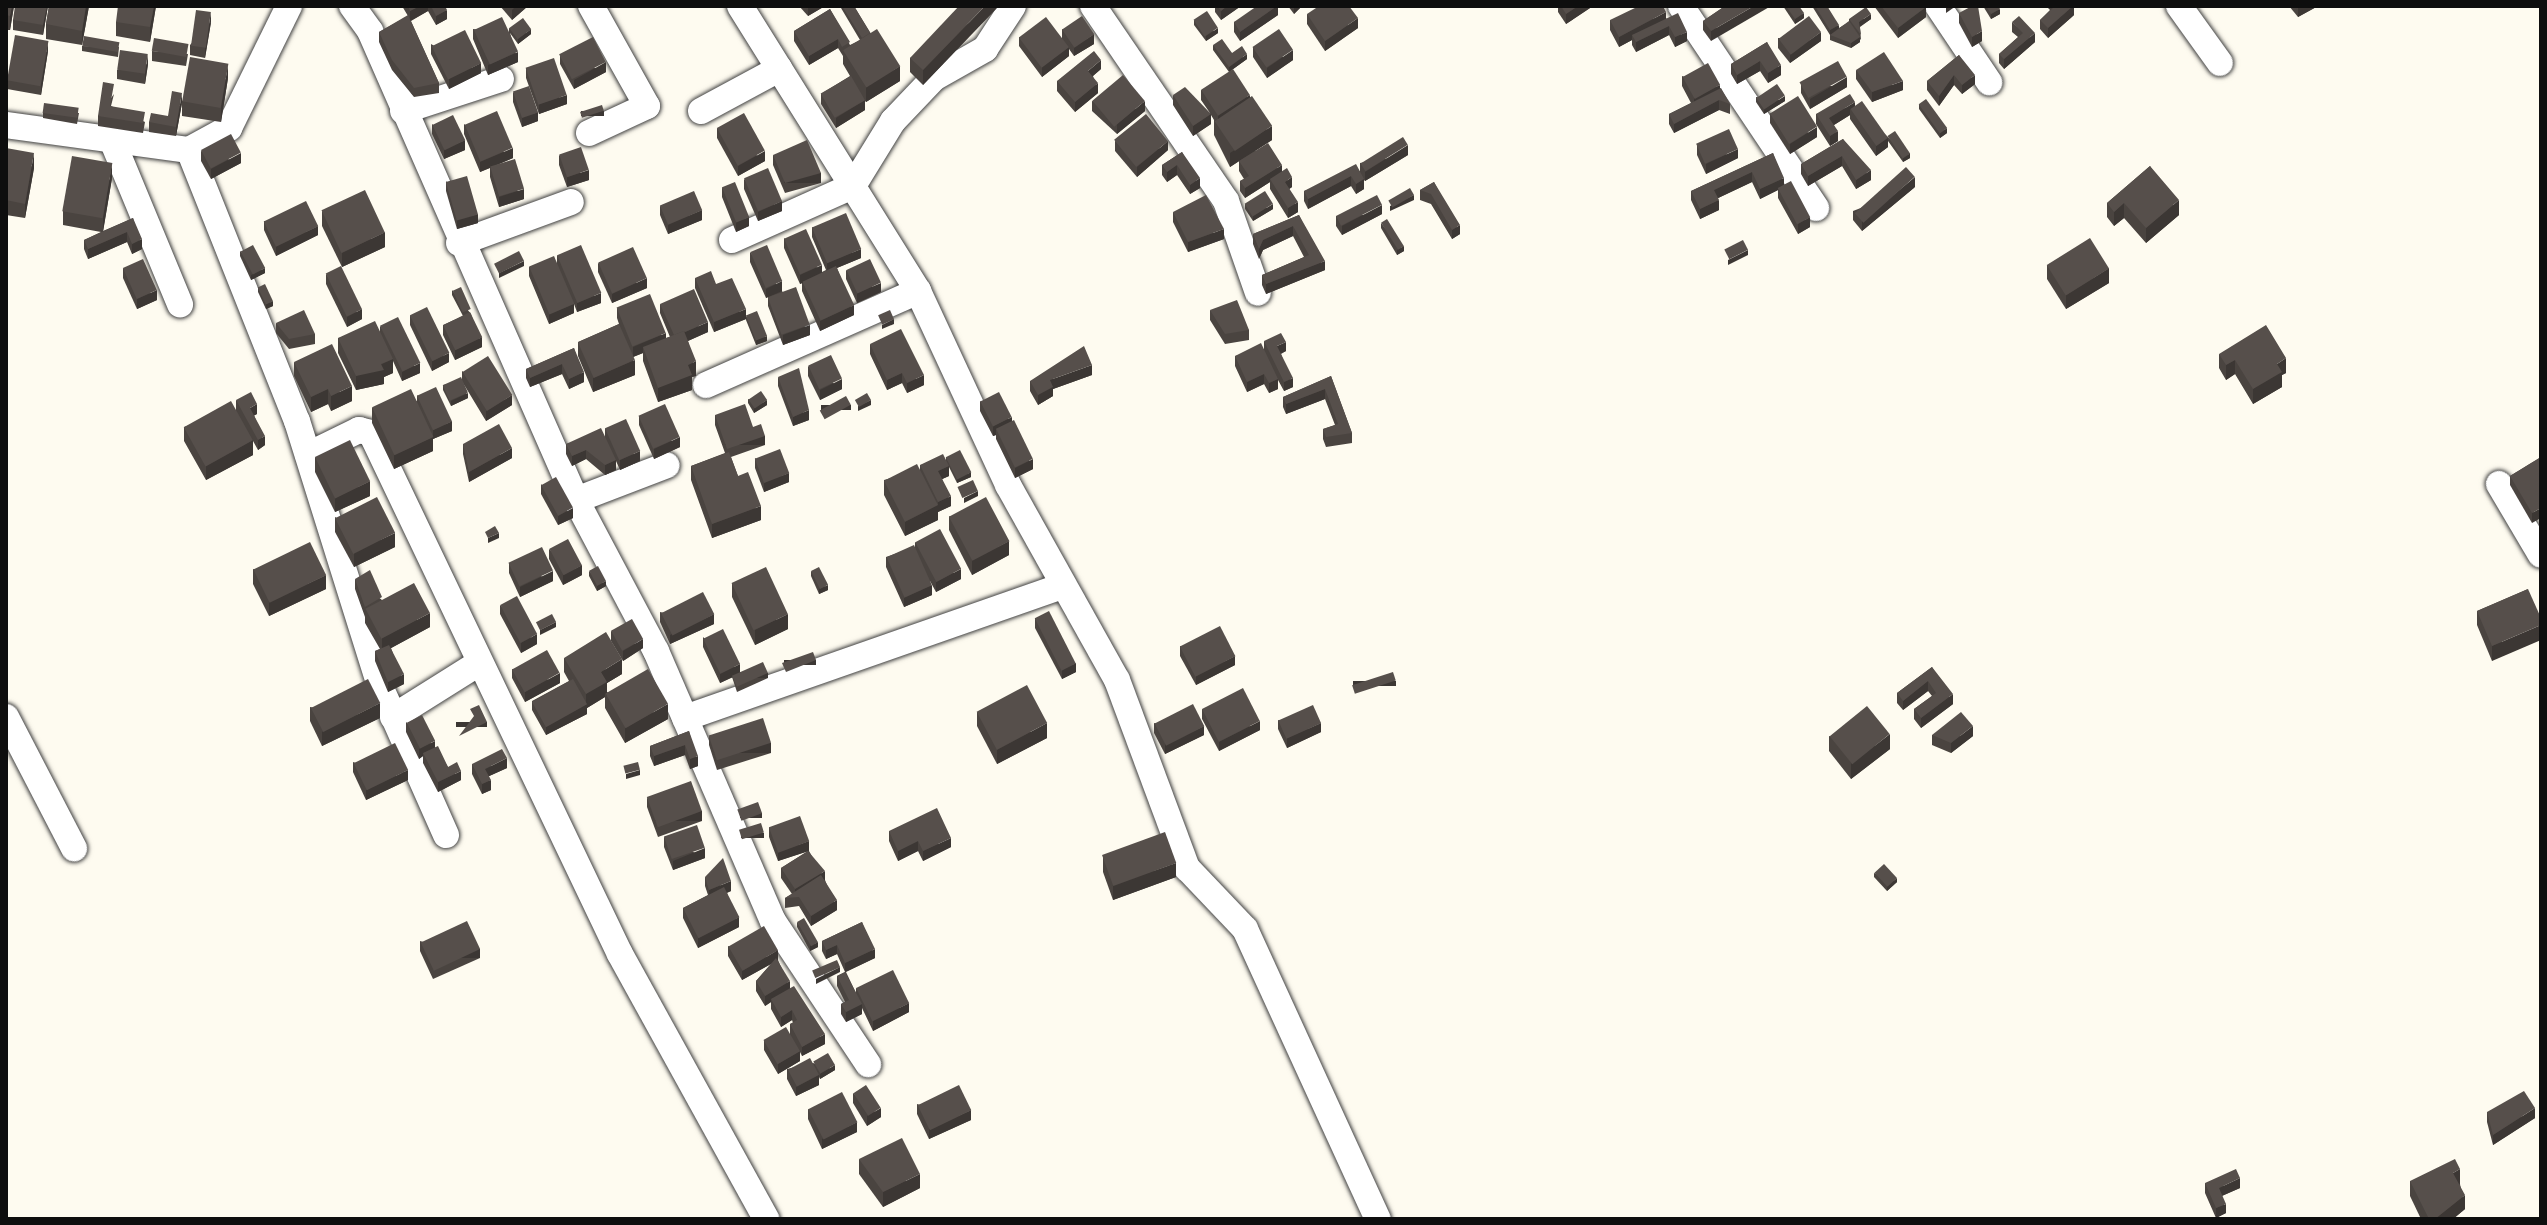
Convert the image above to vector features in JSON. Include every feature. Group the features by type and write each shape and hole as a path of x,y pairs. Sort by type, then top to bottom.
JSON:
{"street":[{"path":"6,125 189,150 238,114 289,6"},
{"path":"352,6 403,111 459,243 576,500 685,718 773,921 868,1064"},
{"path":"589,133 647,106 591,6"},
{"path":"740,6 918,291 1061,586 1117,680 1187,868 1245,929 1378,1219"},
{"path":"732,240 853,186 893,121 934,78 985,49 1013,6"},
{"path":"1093,6 1226,201 1258,293"},
{"path":"1681,6 1816,208"},
{"path":"1938,6 1989,82"},
{"path":"2179,6 2220,63"},
{"path":"701,111 779,69"},
{"path":"403,111 501,79"},
{"path":"112,140 180,304"},
{"path":"189,150 308,455 393,717 446,835"},
{"path":"459,243 571,202"},
{"path":"706,385 918,291"},
{"path":"308,455 359,430 371,433 620,954 766,1219"},
{"path":"576,500 667,465"},
{"path":"2499,484 2541,555"},
{"path":"685,718 1061,586"},
{"path":"393,717 479,663"},
{"path":"6,717 74,848"}],"building":[{"path":"6,6 12,6 10,16 6,15"},
{"path":"15,6 47,6 43,25 13,20"},
{"path":"49,6 86,6 82,31 46,24"},
{"path":"118,6 154,6 150,27 116,22"},
{"path":"431,6 445,6 447,10 436,16"},
{"path":"842,6 854,6 870,33 862,38"},
{"path":"959,6 985,6 923,70 910,58"},
{"path":"1257,6 1277,6 1240,32 1234,22"},
{"path":"1319,6 1349,6 1358,18 1325,41 1307,14"},
{"path":"1561,6 1578,6 1566,14"},
{"path":"1639,6 1663,6 1666,12 1619,37 1610,20"},
{"path":"1725,6 1754,6 1711,31 1703,21"},
{"path":"1786,6 1799,6 1804,13 1795,19"},
{"path":"1815,6 1827,6 1839,25 1830,30"},
{"path":"1881,6 1925,6 1926,7 1898,28"},
{"path":"1978,6 1982,31 1972,37 1959,13"},
{"path":"1986,6 1998,6 2000,9 1991,14"},
{"path":"2055,6 2073,6 2048,28 2040,20"},
{"path":"1866,7 1871,14 1859,22 1861,35 1849,19"},
{"path":"830,9 850,42 842,47 838,39 809,56 794,31"},
{"path":"196,10 211,12 206,48 191,46"},
{"path":"1207,11 1218,28 1204,36 1194,20"},
{"path":"1678,13 1687,32 1675,37 1669,26 1636,42 1632,35"},
{"path":"408,15 439,83 414,88 392,60 379,32"},
{"path":"1082,16 1094,34 1074,48 1062,29"},
{"path":"1809,16 1821,32 1791,55 1779,39"},
{"path":"2019,16 2035,33 2004,59 1999,54 2023,33 2012,22"},
{"path":"502,17 518,51 490,65 474,30"},
{"path":"1046,17 1069,47 1042,68 1019,37"},
{"path":"523,18 531,29 517,39 509,28"},
{"path":"1849,21 1860,37 1851,43 1830,35"},
{"path":"877,29 900,66 866,88 843,50"},
{"path":"1279,29 1293,50 1266,68 1252,47"},
{"path":"465,30 481,63 448,79 432,46"},
{"path":"15,35 48,41 40,86 7,80"},
{"path":"84,36 119,42 118,52 82,46"},
{"path":"593,37 606,62 572,79 559,54"},
{"path":"154,38 188,44 186,57 152,51"},
{"path":"1222,39 1232,53 1242,46 1247,54 1229,67 1213,45"},
{"path":"1767,42 1781,65 1768,73 1760,61 1737,75 1731,64"},
{"path":"120,50 148,54 145,74 117,70"},
{"path":"1094,51 1101,60 1088,71 1098,83 1075,102 1057,81"},
{"path":"1884,52 1903,81 1872,92 1856,70"},
{"path":"1959,55 1975,75 1962,85 1954,75 1939,96 1927,81"},
{"path":"190,57 228,64 221,108 182,101"},
{"path":"554,58 567,95 538,105 526,68"},
{"path":"1838,61 1847,77 1808,98 1800,82"},
{"path":"1708,63 1720,85 1695,99 1683,77"},
{"path":"1233,69 1250,95 1218,116 1201,90"},
{"path":"1123,75 1145,101 1114,127 1092,101"},
{"path":"851,76 865,100 835,118 821,94"},
{"path":"103,82 114,84 110,106 145,112 143,123 98,116"},
{"path":"1777,84 1785,96 1764,110 1756,98"},
{"path":"529,86 538,112 522,118 513,92"},
{"path":"1185,87 1211,114 1193,126 1173,95"},
{"path":"1721,88 1730,104 1719,100 1674,124 1669,114"},
{"path":"172,91 182,93 176,127 149,122 151,113 168,116"},
{"path":"1850,94 1855,102 1829,118 1838,131 1830,136 1816,114"},
{"path":"1252,96 1272,126 1235,151 1215,121"},
{"path":"1798,96 1817,127 1789,144 1770,113"},
{"path":"1926,99 1947,128 1940,133 1919,104"},
{"path":"1862,101 1888,138 1876,146 1851,109"},
{"path":"44,103 79,108 77,118 43,113"},
{"path":"602,105 604,111 582,118 580,112"},
{"path":"497,111 513,148 480,161 465,125"},
{"path":"744,113 765,151 738,166 717,128"},
{"path":"1146,114 1168,141 1136,167 1114,140"},
{"path":"453,115 465,140 445,150 432,125"},
{"path":"1729,129 1738,149 1705,164 1696,144"},
{"path":"1895,131 1910,153 1903,158 1888,136"},
{"path":"231,134 241,153 211,169 201,150"},
{"path":"1403,137 1408,145 1365,171 1361,163"},
{"path":"1843,139 1871,170 1856,180 1842,156 1808,176 1801,164"},
{"path":"807,140 821,173 785,183 773,155"},
{"path":"1268,143 1282,165 1245,188 1240,181 1249,176 1239,161"},
{"path":"581,147 589,170 567,177 559,154"},
{"path":"6,148 34,153 25,204 6,200"},
{"path":"1182,152 1200,178 1190,185 1177,165 1167,172 1162,165"},
{"path":"1773,153 1784,178 1760,189 1752,172 1714,190 1719,200 1700,209 1691,191"},
{"path":"72,156 112,163 103,218 62,211"},
{"path":"515,159 524,189 499,196 490,167"},
{"path":"1356,164 1364,179 1356,184 1351,176 1308,199 1304,191"},
{"path":"2150,166 2179,200 2146,228 2124,203 2114,212 2107,203"},
{"path":"1906,167 1915,177 1863,223 1855,213"},
{"path":"768,168 782,201 758,211 744,178"},
{"path":"1287,168 1292,177 1285,182 1298,202 1288,208 1270,179"},
{"path":"467,176 478,214 457,221 446,182"},
{"path":"1791,181 1810,217 1797,224 1778,188"},
{"path":"735,182 749,217 736,222 722,187"},
{"path":"1434,182 1460,225 1452,230 1431,194 1420,190"},
{"path":"1410,188 1414,195 1392,207 1388,200"},
{"path":"365,190 385,233 341,253 321,210"},
{"path":"694,191 702,210 668,225 660,205"},
{"path":"1265,191 1273,204 1253,216 1245,204"},
{"path":"1206,195 1224,229 1188,242 1173,212"},
{"path":"1377,195 1382,205 1341,226 1336,216"},
{"path":"306,201 318,226 276,247 264,222"},
{"path":"846,213 861,249 827,263 812,227"},
{"path":"1299,215 1325,261 1266,284 1262,275 1309,255 1293,226 1263,240 1259,249 1253,234"},
{"path":"133,218 142,239 132,244 127,232 88,249 84,240"},
{"path":"1387,219 1404,246 1398,250 1381,223"},
{"path":"806,229 822,265 800,274 784,239"},
{"path":"2090,238 2109,269 2066,296 2047,265"},
{"path":"1743,240 1748,250 1729,259 1724,250"},
{"path":"253,245 265,268 253,275 241,252"},
{"path":"581,245 601,293 577,303 557,255"},
{"path":"767,245 782,281 766,288 750,252"},
{"path":"633,247 647,278 612,294 598,262"},
{"path":"519,251 524,261 499,274 494,264"},
{"path":"554,256 574,304 549,314 529,267"},
{"path":"143,259 157,290 137,299 123,268"},
{"path":"870,259 881,283 857,294 846,270"},
{"path":"341,266 362,309 347,317 326,273"},
{"path":"836,266 854,305 821,321 802,282"},
{"path":"711,271 716,284 732,278 746,309 714,322 695,278"},
{"path":"265,284 273,301 266,305 258,287"},
{"path":"461,287 471,309 463,313 453,291"},
{"path":"796,287 810,325 781,335 768,297"},
{"path":"694,289 708,322 674,335 660,304"},
{"path":"650,294 666,333 632,346 617,307"},
{"path":"1237,300 1249,330 1225,334 1210,310"},
{"path":"427,307 449,353 432,361 410,315"},
{"path":"304,310 315,334 289,339 276,323"},
{"path":"890,310 894,319 882,324 878,315"},
{"path":"757,311 767,336 756,341 746,315"},
{"path":"470,312 482,337 455,350 443,325"},
{"path":"398,317 420,363 402,372 380,326"},
{"path":"375,321 393,359 381,364 384,370 356,376 338,338"},
{"path":"619,324 635,360 594,378 578,342"},
{"path":"2266,325 2286,358 2277,364 2282,372 2253,389 2235,360 2226,365 2219,354"},
{"path":"901,329 924,375 907,383 902,373 887,380 870,344"},
{"path":"684,331 696,361 688,365 692,375 658,388 643,347"},
{"path":"1281,333 1286,342 1277,346 1293,378 1284,382 1264,341"},
{"path":"1261,343 1278,379 1269,383 1264,374 1247,382 1235,356"},
{"path":"332,344 352,386 331,396 328,389 311,397 294,362"},
{"path":"1084,346 1092,365 1050,380 1053,387 1038,395 1030,381"},
{"path":"574,348 584,372 569,379 562,364 530,378 526,369"},
{"path":"831,355 842,379 819,389 808,366"},
{"path":"488,356 512,395 487,411 463,372"},
{"path":"799,368 809,410 793,417 778,377"},
{"path":"1331,376 1352,433 1326,437 1323,429 1338,424 1325,389 1286,404 1283,397"},
{"path":"461,377 468,393 450,401 443,385"},
{"path":"436,387 452,421 433,430 417,396"},
{"path":"411,389 433,437 394,455 372,407"},
{"path":"761,391 767,400 755,409 749,399"},
{"path":"251,392 257,404 250,408 265,436 258,440 236,400"},
{"path":"999,392 1012,417 993,426 980,402"},
{"path":"867,393 871,400 859,407 855,400"},
{"path":"846,396 851,405 825,419 820,411"},
{"path":"231,401 253,440 206,467 184,427"},
{"path":"665,404 680,437 653,449 639,416"},
{"path":"745,404 753,427 761,424 765,436 727,449 715,415"},
{"path":"626,419 640,451 619,460 605,428"},
{"path":"1014,420 1033,459 1015,467 996,429"},
{"path":"499,424 512,448 469,472 463,444"},
{"path":"601,428 616,460 605,465 586,450 572,456 566,444"},
{"path":"350,440 370,481 335,498 315,457"},
{"path":"780,449 789,473 764,483 755,459"},
{"path":"960,450 971,472 957,480 946,457"},
{"path":"729,452 738,476 748,472 761,506 712,524 691,466"},
{"path":"943,454 949,466 938,471 951,496 938,502 920,465"},
{"path":"2541,457 2541,508 2532,513 2510,476"},
{"path":"917,464 938,505 905,522 884,481"},
{"path":"556,477 573,508 558,516 541,485"},
{"path":"973,480 978,491 962,498 957,487"},
{"path":"377,497 395,533 353,554 335,518"},
{"path":"986,497 1009,541 972,561 949,517"},
{"path":"495,526 499,533 488,538 485,532"},
{"path":"940,529 961,569 936,582 915,542"},
{"path":"568,539 582,565 564,575 549,549"},
{"path":"310,542 326,575 270,603 253,570"},
{"path":"914,545 932,585 904,597 887,557"},
{"path":"542,547 553,571 519,586 508,563"},
{"path":"598,566 606,581 597,586 589,571"},
{"path":"766,567 788,614 754,630 732,583"},
{"path":"819,567 828,585 820,589 811,571"},
{"path":"370,570 382,597 365,607 355,579"},
{"path":"414,583 430,613 381,639 365,609"},
{"path":"2528,589 2541,625 2492,646 2477,611"},
{"path":"703,592 714,614 672,636 661,613"},
{"path":"517,596 537,634 520,643 500,605"},
{"path":"1049,611 1076,664 1062,671 1035,618"},
{"path":"552,614 556,622 540,630 536,622"},
{"path":"632,619 643,639 622,651 611,631"},
{"path":"1220,626 1235,656 1195,677 1180,646"},
{"path":"723,629 740,664 720,674 703,639"},
{"path":"606,632 622,659 601,672 607,682 586,694 564,658"},
{"path":"389,645 404,674 388,682 375,651"},
{"path":"547,650 560,673 525,692 512,669"},
{"path":"813,652 816,660 786,672 782,663"},
{"path":"763,662 768,673 737,687 732,676"},
{"path":"1932,667 1953,694 1921,718 1914,709 1936,693 1928,681 1903,701 1897,693"},
{"path":"648,669 668,704 626,728 606,694"},
{"path":"1393,672 1396,681 1355,694 1352,685"},
{"path":"368,679 380,703 323,732 311,708"},
{"path":"573,679 587,704 546,727 532,702"},
{"path":"1027,685 1047,723 997,750 977,712"},
{"path":"1243,688 1260,721 1219,742 1202,709"},
{"path":"1193,704 1204,726 1166,746 1155,724"},
{"path":"479,705 487,722 459,736 474,716 470,709"},
{"path":"1313,705 1321,723 1286,739 1278,720"},
{"path":"1867,706 1890,734 1852,764 1830,736"},
{"path":"1961,712 1973,726 1951,743 1932,735"},
{"path":"422,715 435,741 420,749 407,723"},
{"path":"763,718 771,743 717,760 709,736"},
{"path":"689,731 698,756 690,759 685,745 654,756 650,746"},
{"path":"395,743 408,770 367,790 354,763"},
{"path":"438,746 448,767 457,762 461,771 438,782 423,753"},
{"path":"502,749 507,758 485,769 491,780 482,784 472,764"},
{"path":"638,762 640,770 625,773 623,766"},
{"path":"691,781 702,811 658,827 647,797"},
{"path":"758,802 762,813 741,821 737,810"},
{"path":"937,808 951,838 923,851 918,841 898,851 889,831"},
{"path":"800,816 809,841 778,853 769,827"},
{"path":"761,823 764,833 742,839 739,830"},
{"path":"697,825 705,848 672,859 664,836"},
{"path":"1165,832 1176,863 1113,886 1102,855"},
{"path":"808,851 825,871 795,889 781,868"},
{"path":"723,858 731,881 709,890 705,877"},
{"path":"1884,864 1897,878 1887,887 1874,873"},
{"path":"821,875 837,900 811,916 799,897 785,898"},
{"path":"724,887 739,917 698,938 683,908"},
{"path":"804,918 818,942 811,946 797,922"},
{"path":"467,921 480,949 434,971 421,943"},
{"path":"862,922 875,949 845,963 837,945 826,950 822,941"},
{"path":"764,926 778,950 742,971 728,946"},
{"path":"776,958 790,981 765,996 756,981"},
{"path":"837,960 840,967 815,978 812,971"},
{"path":"893,970 909,1003 872,1021 856,988"},
{"path":"845,972 862,1004 846,1012 841,1004 849,1000 837,976"},
{"path":"794,986 825,1034 802,1047 790,1024 797,1020 792,1010 781,1017 771,999"},
{"path":"786,1027 800,1051 777,1064 763,1040"},
{"path":"828,1053 835,1065 820,1074 813,1062"},
{"path":"810,1058 819,1075 797,1087 788,1070"},
{"path":"866,1085 881,1108 868,1116 853,1093"},
{"path":"959,1085 971,1110 930,1130 918,1105"},
{"path":"2524,1091 2535,1108 2493,1135 2487,1112"},
{"path":"842,1092 857,1122 824,1140 808,1109"},
{"path":"902,1138 920,1174 883,1192 859,1159"},
{"path":"2455,1159 2460,1169 2453,1173 2465,1195 2435,1219 2429,1219 2410,1181"},
{"path":"2236,1169 2240,1178 2219,1188 2226,1204 2216,1208 2205,1183"}]}
